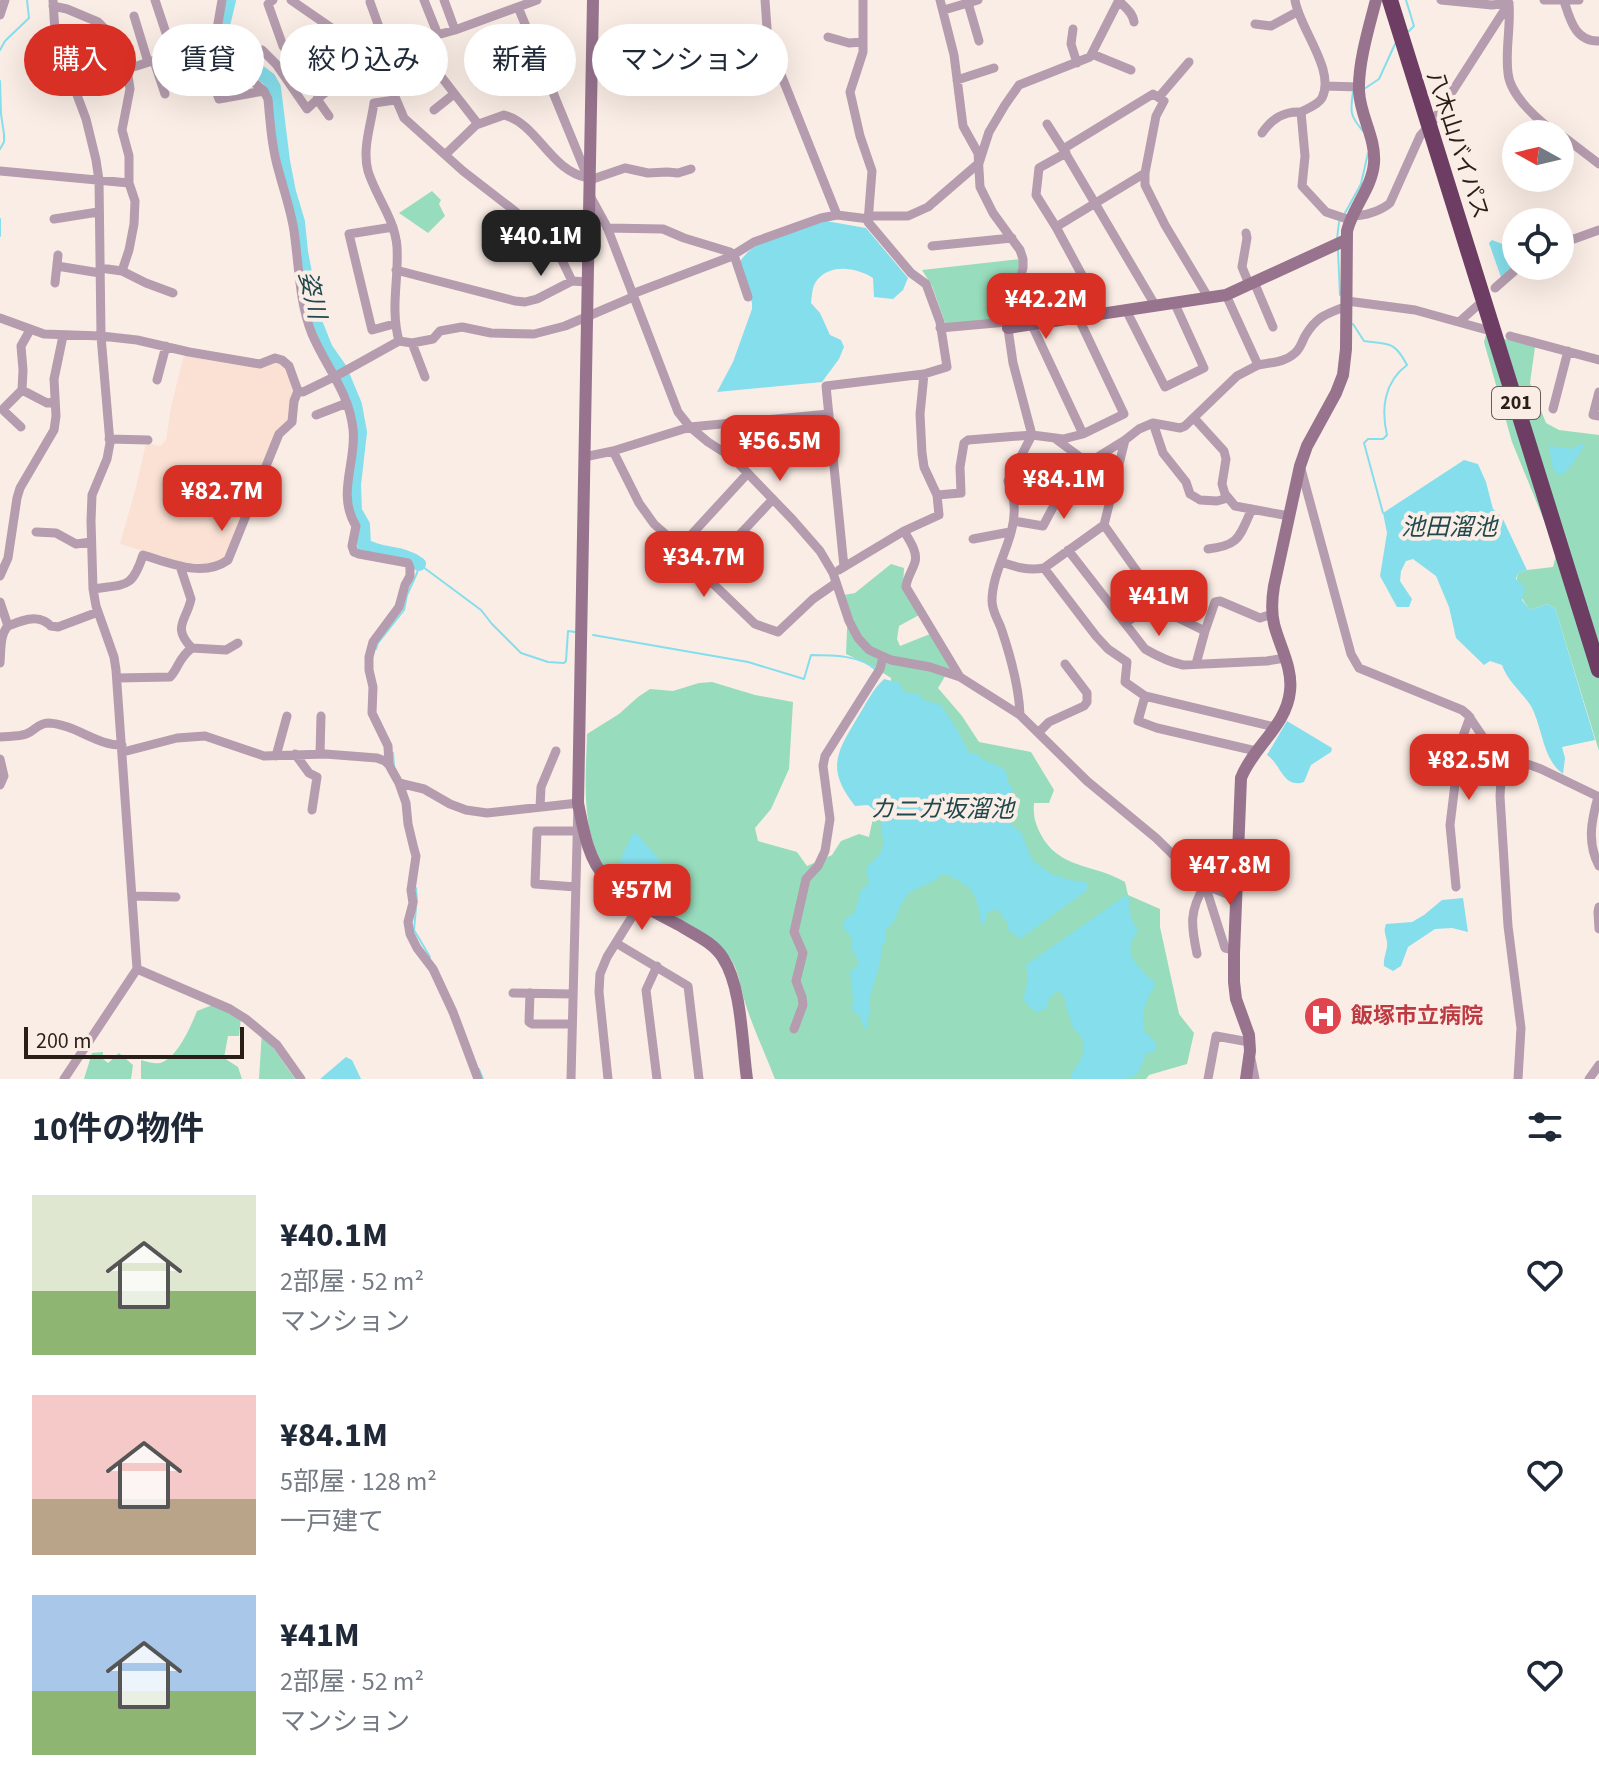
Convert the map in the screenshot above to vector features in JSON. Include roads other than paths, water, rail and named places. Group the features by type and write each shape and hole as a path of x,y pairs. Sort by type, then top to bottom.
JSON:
{"highway":[{"name":"八木山バイパス","path":"1390,0 1599,670"}],"street":[{"path":"0,15 5,0"},
{"path":"155,0 163,24"},
{"path":"218,24 222,0"},
{"path":"273,0 268,4 283,46 329,116"},
{"path":"291,0 326,24"},
{"path":"424,0 434,24"},
{"path":"444,0 455,30"},
{"path":"448,32 513,5 537,0"},
{"path":"592,24 593,0"},
{"path":"765,0 768,42 837,215"},
{"path":"844,567 826,386 924,374 947,367 940,328 926,284 911,273 868,222 872,171 850,92 863,52 863,0"},
{"path":"298,391 303,392 336,376 399,341 412,343 433,339 440,331 462,327 491,333 534,334 565,326 734,255 754,242 821,218 917,213 942,197 979,163 989,132 1015,89 1026,81 1090,57 1119,0 1134,22"},
{"path":"1262,133 1284,113 1301,112 1319,102 1325,86 1319,57 1297,12 1295,0"},
{"path":"1255,1079 1249,1035 1236,999 1234,950 1241,778 1256,751 1283,715 1290,690 1285,658 1272,614 1274,586 1300,466 1343,375 1347,304 1340,243 1346,218 1371,181 1375,161 1359,87 1376,0"},
{"path":"1441,0 1492,5 1509,2"},
{"path":"1544,0 1579,0"},
{"path":"979,41 973,1 942,5 954,55 963,126 978,153 980,187 993,213 1020,250 1023,268 1008,325 1013,363 1032,435 1008,481 1015,504 1014,521 994,586 992,604 1013,668 1020,715"},
{"path":"1564,1 1575,31 1591,41 1599,41"},
{"path":"370,2 378,24"},
{"path":"1509,2 1509,82 1539,120"},
{"path":"1301,112 1305,156 1302,186 1326,212 1346,218 1385,208 1420,136 1509,2"},
{"path":"64,1079 137,969 117,678 114,657 93,589 92,495 107,459 109,439 101,336 99,180 92,138 55,32 53,3 100,24"},
{"path":"513,5 589,179"},
{"path":"1255,24 1271,26 1297,12"},
{"path":"134,16 151,61 136,66"},
{"path":"1073,29 1071,48 1077,63"},
{"path":"828,37 844,43 863,42"},
{"path":"571,1079 583,614 592,45"},
{"path":"264,52 307,109 322,96"},
{"path":"1092,54 1131,70"},
{"path":"1159,97 1189,62"},
{"path":"957,80 994,68"},
{"path":"448,86 478,124"},
{"path":"1325,86 1359,87"},
{"path":"264,91 312,333 336,376 354,432 347,486 350,517 356,526 352,546 354,552 359,554 408,563 410,568 399,607 373,642 369,657 372,713 388,746 389,765"},
{"path":"434,110 454,94"},
{"path":"1103,314 1036,195 1039,168 1153,94 1164,101 1156,116 1145,185 1208,297"},
{"path":"122,271 134,224 135,201 129,183 129,156 122,130 129,96"},
{"path":"218,96 219,99 236,96"},
{"path":"393,96 404,118 556,248 572,281"},
{"path":"395,100 374,103 365,154 369,172 393,227 397,248 394,324 399,341"},
{"path":"446,154 478,124 504,115 519,121 557,161 589,179 625,168 648,173 678,173 691,169"},
{"path":"1047,124 1155,305"},
{"path":"1574,146 1599,164"},
{"path":"0,171 129,183"},
{"path":"1056,227 1145,173"},
{"path":"589,194 607,228 678,412 690,427 733,458 820,551 834,578 843,608 858,638 869,650 883,657 960,677 1020,715 1087,781 1156,838 1205,885 1237,898"},
{"path":"54,219 98,212"},
{"path":"393,227 349,234 372,330 394,324"},
{"path":"607,228 663,229 730,252 734,255 748,297"},
{"path":"1574,239 1599,230"},
{"path":"1246,233 1242,267 1273,327"},
{"path":"932,246 1012,238"},
{"path":"940,328 1032,325 1226,295 1340,243"},
{"path":"55,283 58,255"},
{"path":"57,266 122,271 173,293"},
{"path":"396,270 525,302 572,281 587,282"},
{"path":"1495,288 1504,280"},
{"path":"1226,295 1258,365"},
{"path":"937,495 961,493 960,467 964,443 968,440 1032,435 1063,439 1083,434 1124,414 1065,297"},
{"path":"1126,310 1165,387 1204,368 1174,302"},
{"path":"1054,438 1080,457 1091,461 1153,423 1180,428 1237,376 1258,365 1278,363 1298,351 1314,322 1347,304 1415,310 1487,330"},
{"path":"1459,322 1477,306"},
{"path":"0,318 44,334 137,340 260,364 275,358 289,366 298,391 292,422 279,434 228,560 208,569 180,566 143,555 131,580 122,585 93,589"},
{"path":"1032,325 1083,434"},
{"path":"21,427 4,408 22,390 21,346 30,330"},
{"path":"0,576 8,558 20,488 54,430 54,379 63,336"},
{"path":"1510,336 1599,360"},
{"path":"412,343 425,377"},
{"path":"157,380 166,346"},
{"path":"1553,409 1568,351"},
{"path":"613,451 639,503 654,524 755,624 778,632 844,567 904,531 939,515 937,495 924,467 922,453 920,414 924,374"},
{"path":"22,390 47,403 54,402"},
{"path":"1599,392 1593,415 1599,416"},
{"path":"316,415 347,403"},
{"path":"584,457 690,427 829,414"},
{"path":"1194,418 1226,455 1222,484 1235,506 1289,516"},
{"path":"1153,423 1163,453 1186,482 1190,494 1200,500 1228,498"},
{"path":"109,439 148,440"},
{"path":"1001,562 1035,570 1044,568 1104,525 1125,440"},
{"path":"1014,521 1043,526 1080,457"},
{"path":"1300,466 1351,654 1359,668 1462,710 1502,765"},
{"path":"680,547 748,473"},
{"path":"703,574 773,499"},
{"path":"1208,549 1234,542 1252,509"},
{"path":"1104,525 1168,613 1205,631"},
{"path":"904,531 916,553 906,587 960,677"},
{"path":"36,532 56,533 76,544 91,542"},
{"path":"973,539 1010,532"},
{"path":"1068,550 1145,649 1171,662 1183,665 1285,658"},
{"path":"180,566 191,599 180,630 187,644 192,648 226,650 238,643"},
{"path":"1044,568 1102,643 1127,662 1125,682 1145,696 1275,727"},
{"path":"1125,623 1159,601"},
{"path":"1196,664 1215,602 1220,601 1260,618 1272,614"},
{"path":"0,602 8,626"},
{"path":"0,663 1,640 8,626 39,618 58,627 98,612"},
{"path":"117,678 170,677 178,661 192,648"},
{"path":"794,1029 803,1005 796,981 803,953 794,932 806,879 818,866 825,851 830,819 823,766 825,756 880,669 883,657"},
{"path":"1039,732 1049,722 1087,702 1087,693 1065,664"},
{"path":"1145,696 1138,721 1256,751"},
{"path":"276,756 287,716"},
{"path":"320,754 321,716"},
{"path":"1456,887 1450,825 1455,784 1454,760 1470,717"},
{"path":"0,737 30,733 38,725 47,723 70,727 123,748 205,736 264,756 320,754 385,761 399,783 406,803 416,856 412,877 413,903 408,922 410,934 433,969 478,1079"},
{"path":"540,807 541,787 556,751"},
{"path":"295,754 309,773 317,777 312,810"},
{"path":"0,759 4,776 0,785"},
{"path":"1518,1079 1521,1028 1508,926 1500,796 1502,765 1506,760 1522,762 1599,797 1591,820 1592,851 1599,866"},
{"path":"399,783 424,789 466,810 487,813 578,803"},
{"path":"578,803 584,832 605,878 640,904 708,942 722,956 732,975 747,1079"},
{"path":"576,887 535,884 537,831 577,831"},
{"path":"1205,885 1225,948 1234,950"},
{"path":"1197,954 1193,907 1205,885"},
{"path":"132,896 176,897"},
{"path":"608,1079 600,974 640,904"},
{"path":"1599,907 1599,929"},
{"path":"616,943 688,986 699,1079"},
{"path":"657,966 646,990 657,1079"},
{"path":"137,969 230,1009 246,1019 277,1045 301,1079"},
{"path":"513,993 573,994"},
{"path":"530,993 529,1022 572,1024"},
{"path":"1208,1079 1216,1036 1250,1046"},
{"path":"1246,1079 1250,1046"},
{"path":"1589,1079 1599,1065"}],"water":[{"path":"826,221 866,228 908,278 903,290 893,299 874,297 873,278 867,275 845,269 824,274 815,284 811,303 820,313 830,335 841,340 844,347 822,382 717,392 733,362 752,309 739,263 766,240"},
{"path":"1492,240 1502,244 1502,280 1489,243"},
{"path":"1580,444 1585,445 1570,467 1562,475 1556,474 1549,446 1573,449"},
{"name":"池田溜池","path":"1464,460 1478,464 1493,509 1502,517 1527,570 1518,573 1516,579 1525,587 1522,600 1530,610 1547,604 1555,608 1595,740 1562,747 1565,758 1563,774 1547,752 1531,706 1502,665 1490,661 1484,665 1456,638 1449,607 1436,576 1413,559 1406,561 1400,581 1412,599 1409,607 1397,607 1380,576 1387,533 1383,513"},
{"name":"カニガ坂溜池","path":"884,679 900,683 907,693 918,694 924,700 941,705 969,753 976,753 1006,771 1013,789 1007,800 1008,815 1011,825 1021,832 1032,860 1053,875 1089,885 1086,891 1020,939 1008,929 1008,923 1000,911 987,913 984,927 972,892 948,876 943,874 908,893 886,929 886,941 869,1000 867,1027 864,1029 860,1016 852,1010 850,972 859,962 852,949 851,936 844,929 844,920 855,912 861,890 869,884 866,870 881,853 884,841 880,815 868,805 855,806 837,770 840,750 851,728 873,691"},
{"path":"1287,721 1332,748 1331,752 1311,765 1304,782 1291,782 1267,755"},
{"path":"633,833 679,883 670,885 659,877 625,866 620,860"},
{"path":"1128,894 1131,918 1138,930 1131,953 1139,967 1154,981 1155,987 1146,1003 1143,1019 1144,1031 1155,1042 1155,1052 1146,1053 1135,1076 1123,1079 1072,1079 1084,1047 1081,1037 1072,1024 1064,996 1058,991 1049,998 1046,1009 1036,1012 1028,1006 1023,998 1027,982 1026,965"},
{"path":"1463,898 1468,932 1452,928 1435,929 1408,947 1401,966 1393,971 1384,966 1386,924 1412,922 1442,900"},
{"path":"346,1057 352,1060 361,1079 320,1079"}],"waterway":[{"path":"0,50 29,18 27,0"},
{"name":"姿川","path":"229,0 223,25 224,35 243,50 250,65 269,79 274,88 283,161 298,222 314,319 355,405 360,432 354,485 355,511 363,525 364,545 419,564"},
{"path":"1406,0 1414,26 1409,31"},
{"path":"1364,89 1379,79 1395,44"},
{"path":"0,81 4,134 0,149"},
{"path":"1353,92 1352,113 1363,131"},
{"path":"1345,213 1361,184 1368,153"},
{"path":"0,219 0,236"},
{"path":"1337,239 1339,222"},
{"path":"1338,250 1340,295"},
{"path":"1353,324 1364,341 1394,347 1407,365 1393,379 1386,397 1384,415 1387,435 1383,439 1368,439 1364,443 1383,513"},
{"path":"376,649 404,610 419,564 481,610 521,653 548,662 564,663 568,631 575,632"},
{"path":"593,635 748,662 804,679 811,655 854,659 876,670"},
{"path":"393,753 394,766"},
{"path":"416,888 417,902"},
{"path":"416,908 414,930 430,957"},
{"path":"479,1069 483,1079"}],"place":[{"name":"飯塚市立病院","path":"1323,1016"}]}
